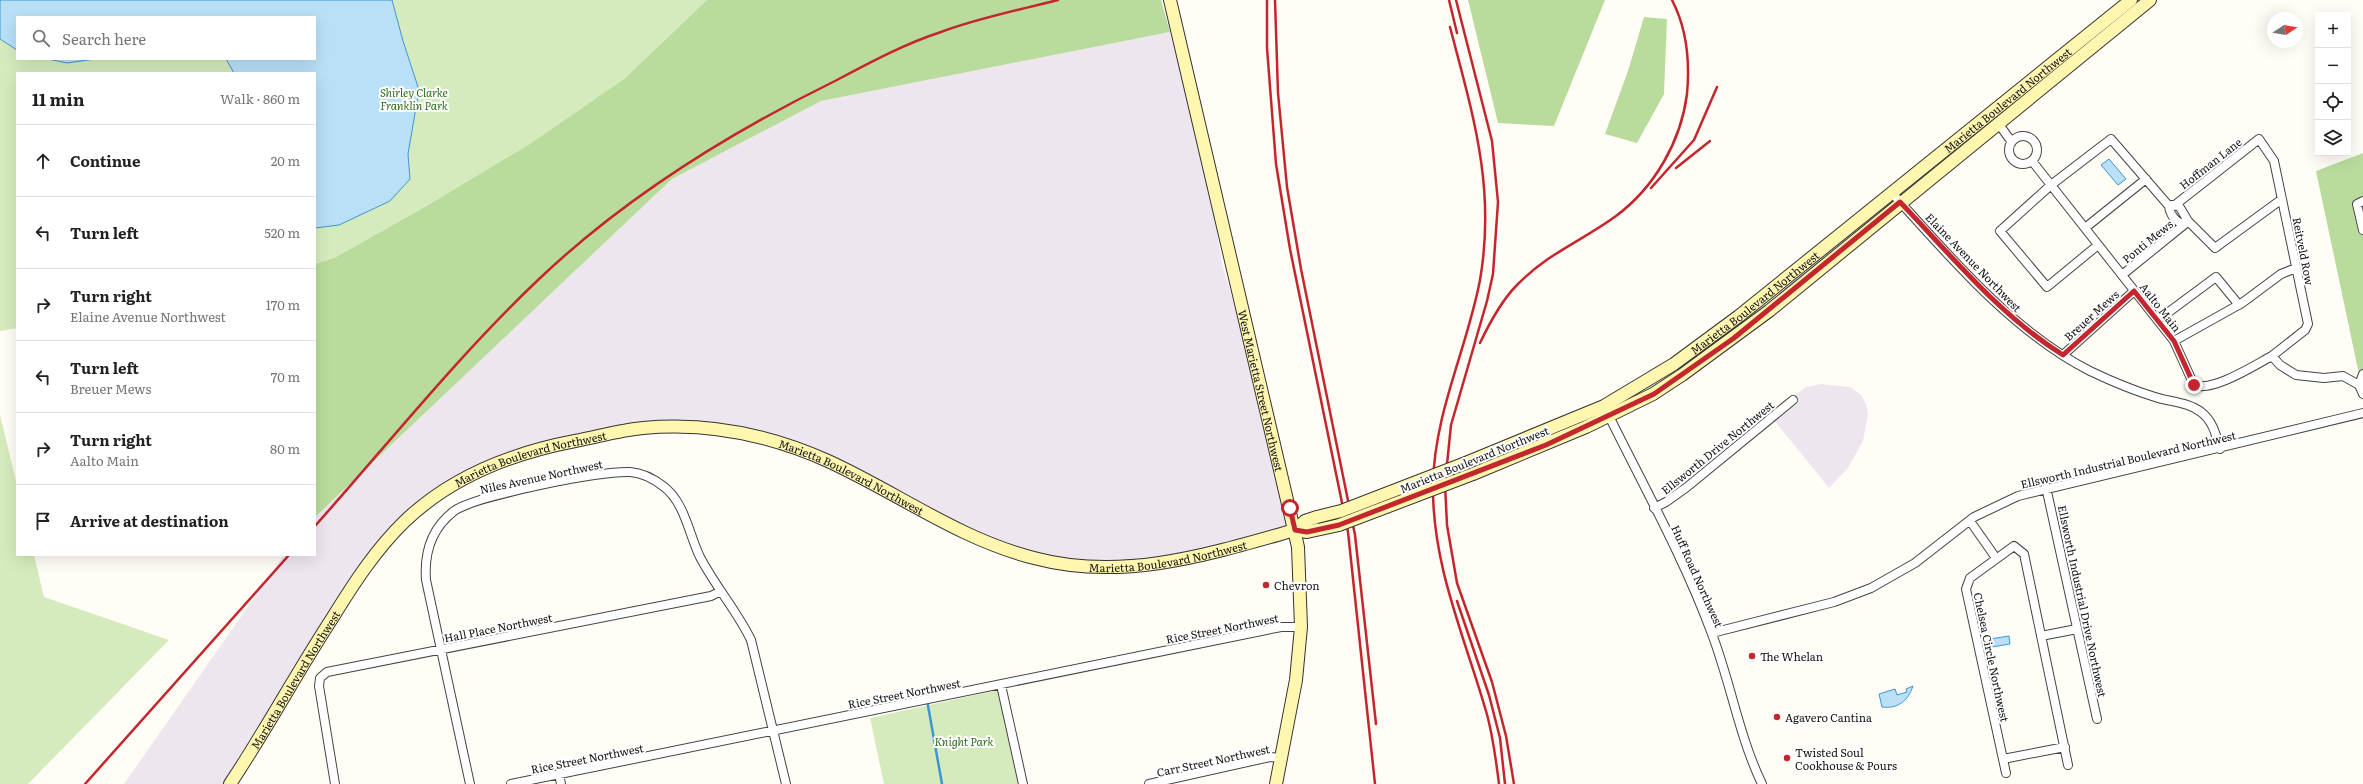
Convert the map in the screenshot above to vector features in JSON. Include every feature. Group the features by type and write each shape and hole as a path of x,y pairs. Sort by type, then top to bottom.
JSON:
{"main road":[{"name":"West Marietta Street Northwest","path":"1170,0 1295,530 1302,593 1301,627 1296,680 1276,784"},
{"name":"Marietta Boulevard Northwest","path":"1896,197 2131,0"},
{"path":"1295,530 1307,532 1339,525 1553,442 1607,411 1654,394 1731,340 1896,197 1998,123 2150,0"},
{"name":"Marietta Boulevard Northwest","path":"230,784 312,648 376,552 407,520 442,492 480,470 520,454 551,445 654,428 710,428 746,433 780,442 830,462 986,543 1036,559 1088,568 1122,568 1179,561 1295,530 1305,520 1341,511 1607,411"}],"street":[{"path":"1998,123 2011,141"},
{"path":"2024,136 2032,139 2036,146 2036,156 2032,161 2025,164 2014,161 2008,148 2011,141 2017,137 2024,136"},
{"name":"Reitveld Row","path":"2259,139 2274,161 2308,324 2305,330 2272,356"},
{"name":"Hoffman Lane","path":"2172,206 2259,139"},
{"path":"2098,245 2047,287 2000,230 2051,185 2111,140 2172,206 2182,209 2187,222 2216,248 2282,198"},
{"name":"Aalto Main","path":"2032,161 2174,341 2194,385 2202,388 2217,384 2272,356"},
{"path":"2085,228 2146,179"},
{"name":"Elaine Avenue Northwest","path":"1896,197 1989,296 2015,320 2063,355 2116,384 2156,398 2188,405 2201,412 2214,429 2220,449"},
{"path":"2363,201 2356,204 2363,230"},
{"name":"Ponti Mews","path":"2122,275 2187,222"},
{"path":"2174,341 2239,305 2281,274 2296,268"},
{"path":"2158,320 2216,277 2239,305"},
{"name":"Breuer Mews","path":"2063,355 2134,291"},
{"path":"2272,356 2280,365 2296,375 2324,378 2343,376 2359,385 2363,394"},
{"path":"2359,385 2363,374"},
{"name":"Ellsworth Drive Northwest","path":"1654,508 1687,486 1793,400"},
{"name":"Huff Road Northwest","path":"1607,411 1694,589 1725,670 1746,749 1762,784"},
{"name":"Ellsworth Industrial Boulevard Northwest","path":"1712,633 1834,602 1871,588 1915,563 1970,521 1995,506 2046,487 2220,449 2363,413"},
{"name":"Niles Avenue Northwest","path":"470,784 425,568 429,544 441,524 455,510 472,502 580,477 631,472 648,476 664,486 679,504 701,558 721,591 742,621 751,640 786,784"},
{"name":"Ellsworth Industrial Drive Northwest","path":"2046,487 2097,719"},
{"path":"1970,521 1996,558"},
{"name":"Chelsea Circle Northwest","path":"2006,772 1966,589 1970,578 2014,546 2024,554 2068,765"},
{"name":"Hall Place Northwest","path":"335,784 319,686 320,678 327,672 711,596 721,591"},
{"name":"Rice Street Northwest","path":"511,784 1281,627 1301,627"},
{"path":"2041,636 2077,629"},
{"path":"1001,685 1023,784"},
{"path":"2003,760 2064,747"},
{"name":"Carr Street Northwest","path":"1149,784 1270,757 1281,758"},
{"path":"559,774 561,784"}],"shaded area":[{"path":"1170,32 1210,186 1222,264 1301,530 1119,572 1004,548 748,432 597,430 495,463 386,532 312,657 230,784 124,784 283,556 316,556 316,516 672,179 821,101"},
{"path":"1821,384 1850,387 1861,395 1866,404 1868,414 1863,441 1848,468 1829,488 1769,414 1806,387"}],"green space":[{"name":"Shirley Clarke Franklin Park","path":"0,0 707,0 624,79 528,145 423,208 334,258 316,264 316,72 16,72 16,328 0,331"},
{"path":"707,0 1161,0 1170,32 821,101 672,179 316,516 316,264 334,258 423,208 528,145 624,79"},
{"path":"1468,0 1605,0 1554,126 1498,123"},
{"path":"1644,17 1667,19 1664,94 1637,143 1605,134 1628,71"},
{"path":"2363,153 2363,393 2316,171"},
{"path":"0,415 16,481 16,556 34,556 44,597 169,640 28,784 0,784"},
{"name":"Knight Park","path":"998,690 1018,784 884,784 870,718"}],"water":[{"path":"0,0 392,0 403,41 419,90 408,154 410,179 390,201 339,225 316,228 316,72 233,72 227,60 316,60 316,16 16,16 16,49 0,39"},
{"path":"53,60 88,60 67,63"},
{"path":"2109,159 2126,179 2118,185 2101,165"},
{"path":"2009,636 2010,644 1992,647 1990,639"},
{"path":"1913,686 1908,696 1902,703 1893,707 1882,707 1879,694 1895,689 1897,695 1907,692 1906,689"}],"waterway":[{"path":"927,700 942,784"}],"railway":[{"path":"316,525 451,370 508,309 571,250 606,221 642,195 679,169 755,123 900,48 969,22 1058,0"},
{"path":"1267,0 1267,48 1276,164 1290,249 1348,532 1375,784"},
{"path":"1275,0 1278,93 1287,187 1301,269 1355,535 1376,724"},
{"path":"1449,0 1457,33"},
{"path":"1456,0 1492,141 1498,202 1493,274 1487,301 1451,425 1445,484 1447,525 1457,583 1492,682 1506,736 1514,784"},
{"path":"1480,343 1496,312 1517,285 1541,264 1616,216 1643,191 1664,162 1679,129 1684,112 1688,82 1688,58 1684,34 1672,0"},
{"path":"1450,27 1467,91 1480,152 1484,183 1484,246 1480,280 1474,306 1439,432 1433,485 1434,515 1438,543 1451,600 1488,720 1499,784"},
{"path":"1651,188 1694,140 1717,87"},
{"path":"1676,168 1710,141"},
{"path":"85,784 288,556"},
{"path":"1457,601 1489,695 1500,738 1505,784"}],"place":[{"name":"Chevron","path":"1266,585"},
{"name":"The Whelan","path":"1752,656"},
{"name":"Agavero Cantina","path":"1777,717"},
{"name":"Twisted Soul Cookhouse & Pours","path":"1787,758"}],"route":[{"path":"1290,508 1295,530 1307,532 1339,525 1546,445 1654,394 1731,340 1769,311 1900,202 1989,296 2042,342 2063,355 2134,291 2174,341 2186,371 2194,385"}]}
